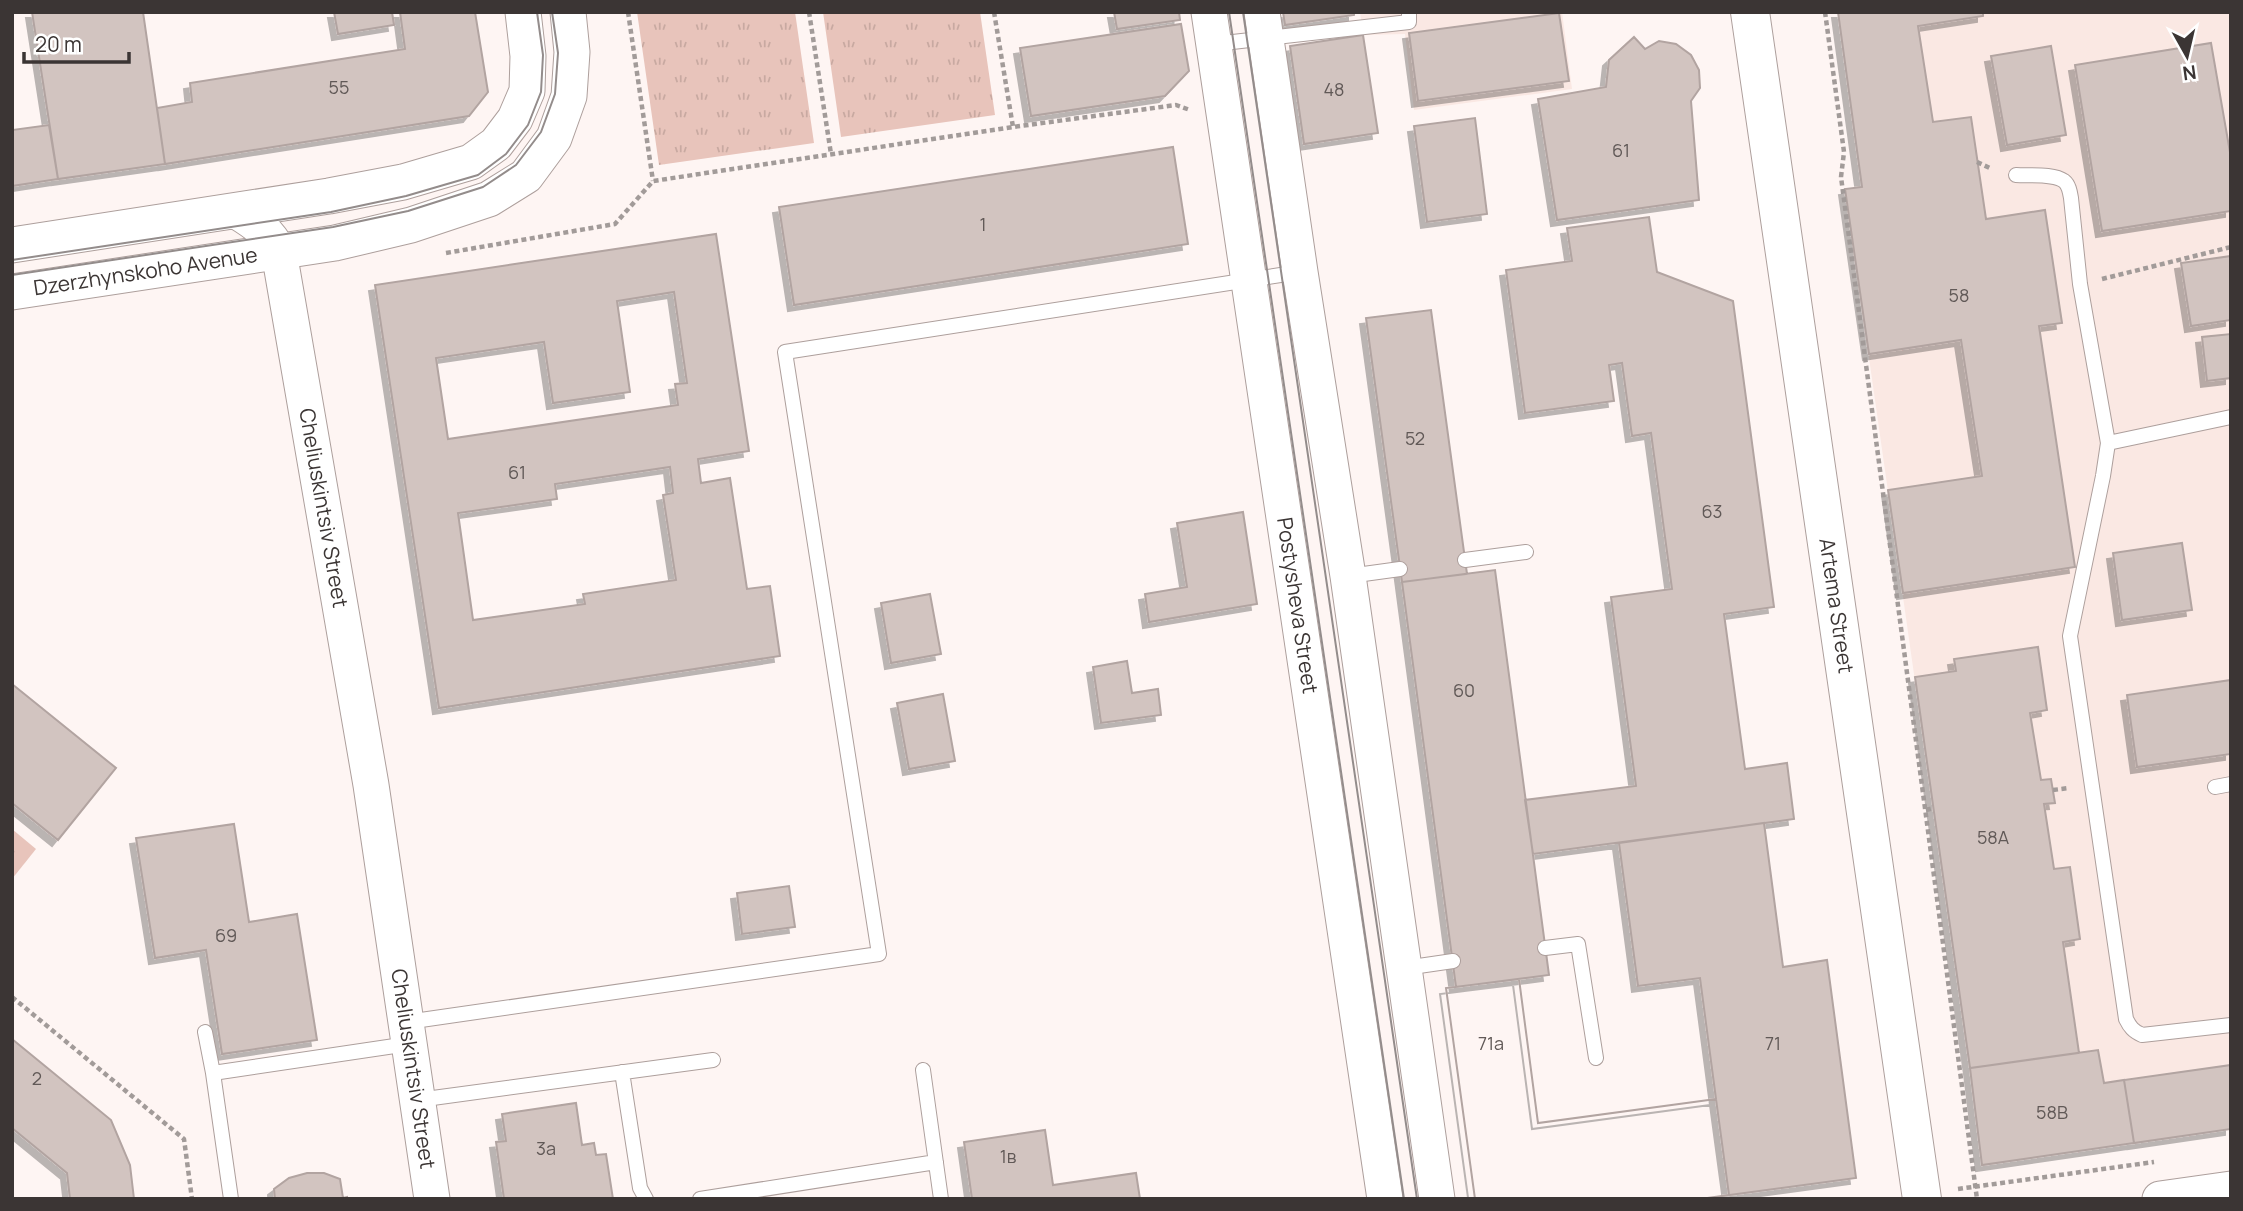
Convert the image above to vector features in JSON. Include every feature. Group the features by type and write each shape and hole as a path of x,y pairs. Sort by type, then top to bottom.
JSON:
{"main road":[{"name":"Artema Street","path":"1750,12 1921,1196"}],"street":[{"path":"12,245 238,212 403,182 471,162 496,144 515,119 527,91 528,56 523,12"},
{"path":"238,212 272,237 279,251 335,243 411,225 489,199 526,176 554,138 569,96 572,52 568,12"},
{"path":"1264,26 1348,576 1437,1199"},
{"name":"Postysheva Street","path":"1212,28 1385,1199"},
{"name":"Dzerzhynskoho Avenue","path":"12,292 279,251"},
{"name":"Cheliuskintsiv Street","path":"279,251 371,785 432,1199"},
{"path":"2160,1199 2231,1189"}],"lane":[{"path":"1212,28 1409,22 1409,12"},
{"path":"2016,175 2055,177 2064,181 2068,187 2080,284 2108,443 2070,624 2070,636 2126,1019 2134,1032 2142,1035 2231,1025"},
{"path":"213,1073 408,1033 879,954 785,352 1300,272"},
{"path":"2108,443 2231,417"},
{"path":"1465,560 1526,552"},
{"path":"1348,576 1400,569"},
{"path":"2215,787 2231,785"},
{"path":"1545,948 1577,944 1596,1058"},
{"path":"1405,968 1452,961"},
{"path":"205,1032 231,1199"},
{"path":"418,1100 713,1059"},
{"path":"923,1070 942,1199"},
{"path":"622,1072 640,1188 646,1199"},
{"path":"700,1199 936,1162"}],"path":[{"path":"628,12 653,181"},
{"path":"809,12 831,154"},
{"path":"994,12 1013,127"},
{"path":"1825,12 1844,152 1841,177 1977,1199"},
{"path":"442,254 615,224 653,181 1176,105 1227,124"},
{"path":"2080,284 2231,247"},
{"path":"1926,810 1934,808"},
{"path":"12,998 184,1139 192,1199"},
{"path":"1921,1196 1975,1186 2164,1161"}],"shaded area":[{"path":"1360,12 1562,12 1572,89 1414,110 1405,34 1363,35"},
{"path":"1838,12 2231,12 2231,1065 2104,1083 2098,1050 1970,1068 1845,189 1862,186"}],"green space":[{"path":"637,12 795,12 814,143 659,165"},
{"path":"823,12 980,12 995,115 841,137"},
{"path":"12,829 36,849 12,879"}],"building":[{"path":"32,12 143,12 165,164 58,179"},
{"path":"334,12 392,12 394,25 338,34"},
{"path":"400,12 475,12 488,92 469,116 165,164 157,108 192,102 190,83 405,49"},
{"path":"1114,12 1179,12 1180,20 1117,29"},
{"path":"1283,12 1354,12 1354,15 1285,25"},
{"path":"1838,12 1983,12 1983,16 1918,26 1933,122 1971,117 1986,219 2045,210 2062,323 2039,326 2075,567 1903,593 1888,490 1982,476 1961,340 1869,354 1845,189 1862,187"},
{"path":"1559,13 1569,81 1418,101 1409,33"},
{"path":"1181,24 1189,71 1165,96 1031,116 1020,48"},
{"path":"1363,35 1378,133 1304,144 1290,46"},
{"path":"1634,37 1645,49 1659,41 1676,44 1691,55 1699,70 1700,88 1691,101 1699,200 1557,220 1538,99 1606,87 1609,60"},
{"path":"2211,43 2231,158 2231,211 2102,231 2075,65"},
{"path":"2051,46 2066,135 2007,145 1991,56"},
{"path":"1475,118 1487,214 1427,222 1414,126"},
{"path":"49,125 58,179 12,186 12,130"},
{"path":"1173,147 1188,244 794,305 779,207"},
{"path":"1649,217 1657,272 1733,301 1774,607 1724,614 1745,769 1787,763 1794,819 1533,854 1525,800 1636,786 1611,597 1672,589 1651,433 1632,436 1622,363 1609,365 1614,401 1525,413 1506,270 1572,261 1567,228"},
{"path":"716,234 749,451 698,459 701,483 730,478 747,589 770,586 780,656 439,708 375,285","holes":["674,292 687,383 675,384 678,405 448,439 436,358 544,342 553,403 630,392 617,301","670,467 673,493 663,495 676,580 583,594 585,604 473,620 458,513 557,499 555,484"]},
{"path":"2231,256 2231,320 2191,326 2181,263"},
{"path":"1431,310 1467,574 1402,582 1366,318"},
{"path":"2231,334 2231,378 2207,381 2202,337"},
{"path":"1243,512 1257,604 1149,622 1145,594 1187,587 1177,523"},
{"path":"2182,543 2192,610 2122,620 2113,553"},
{"path":"1495,570 1549,975 1456,987 1402,582"},
{"path":"930,594 941,654 891,663 881,603"},
{"path":"2038,647 2047,710 2030,713 2041,780 2051,779 2055,803 2044,804 2054,869 2070,867 2080,939 2063,942 2079,1053 1970,1068 1915,677 1956,671 1954,659"},
{"path":"1127,661 1132,693 1158,689 1161,715 1101,723 1093,667"},
{"path":"2231,680 2231,754 2137,767 2127,695"},
{"path":"12,684 116,768 58,840 12,803"},
{"path":"943,694 955,761 909,769 897,703"},
{"path":"1764,823 1783,967 1827,960 1856,1178 1700,1199 1475,1199 1446,988 1519,979 1538,1123 1716,1099 1700,978 1638,986 1619,843"},
{"path":"234,824 249,922 297,914 317,1040 222,1054 206,950 155,958 136,838"},
{"path":"789,886 795,927 742,934 737,893"},
{"path":"1519,979 1538,1123 1716,1099 1729,1195 1700,1199 1475,1199 1446,988"},
{"path":"12,1039 111,1120 130,1165 134,1199 70,1199 67,1173 12,1128"},
{"path":"2098,1050 2104,1083 2124,1080 2134,1143 1982,1165 1970,1068"},
{"path":"2231,1065 2231,1129 2134,1143 2124,1080"},
{"path":"576,1103 582,1145 594,1143 596,1155 606,1154 613,1199 504,1199 496,1142 506,1141 502,1114"},
{"path":"1045,1130 1053,1185 1136,1173 1140,1199 972,1199 964,1142"},
{"path":"307,1173 324,1173 340,1179 343,1198 347,1199 275,1199 274,1189 289,1178"}],"tram line":[{"path":"12,260 331,212 406,196 478,175 506,154 528,125 541,92 543,55 537,12"},
{"path":"12,275 333,227 408,211 483,187 516,165 541,132 555,94 558,53 552,12"},
{"path":"1229,12 1404,1199"},
{"path":"1243,12 1417,1199"}]}
